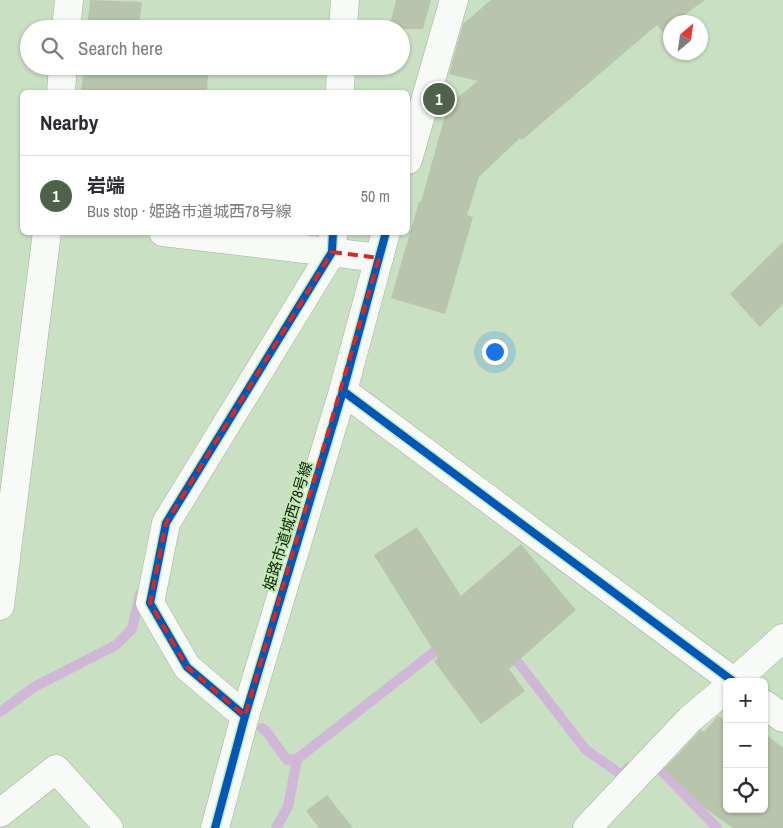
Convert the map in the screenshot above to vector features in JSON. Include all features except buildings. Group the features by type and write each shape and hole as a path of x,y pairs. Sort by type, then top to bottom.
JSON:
{"street":[{"path":"67,20 69,0"},
{"path":"344,20 345,0"},
{"path":"410,153 454,0"},
{"path":"60,90 62,75"},
{"path":"340,90 341,75"},
{"path":"0,606 47,235"},
{"path":"214,235 383,245"},
{"path":"245,716 187,668 150,603 166,523 332,242"},
{"name":"姫路市道城西78号線","path":"215,828 245,716 343,391 383,245"},
{"path":"343,391 729,678"},
{"path":"738,678 783,638"},
{"path":"587,828 690,719 723,691"},
{"path":"768,707 783,718"},
{"path":"0,813 56,769 109,828"}],"highlighted area":[{"path":"332,252 379,258 245,716 187,667 150,603 166,523"}],"waterway":[{"path":"0,712 34,687 116,645 132,629 140,594"},
{"path":"262,728 287,760 297,759 443,645"},
{"path":"510,652 586,750 622,775 629,767"},
{"path":"276,828 288,807 297,759"},
{"path":"657,766 717,828"}],"cycle path":[{"path":"245,716 187,667 150,603 166,523 332,252 333,235"},
{"path":"215,828 245,716 343,391 385,235"},
{"path":"343,391 729,678"}],"place":[{"name":"岩端","path":"439,99"}]}
